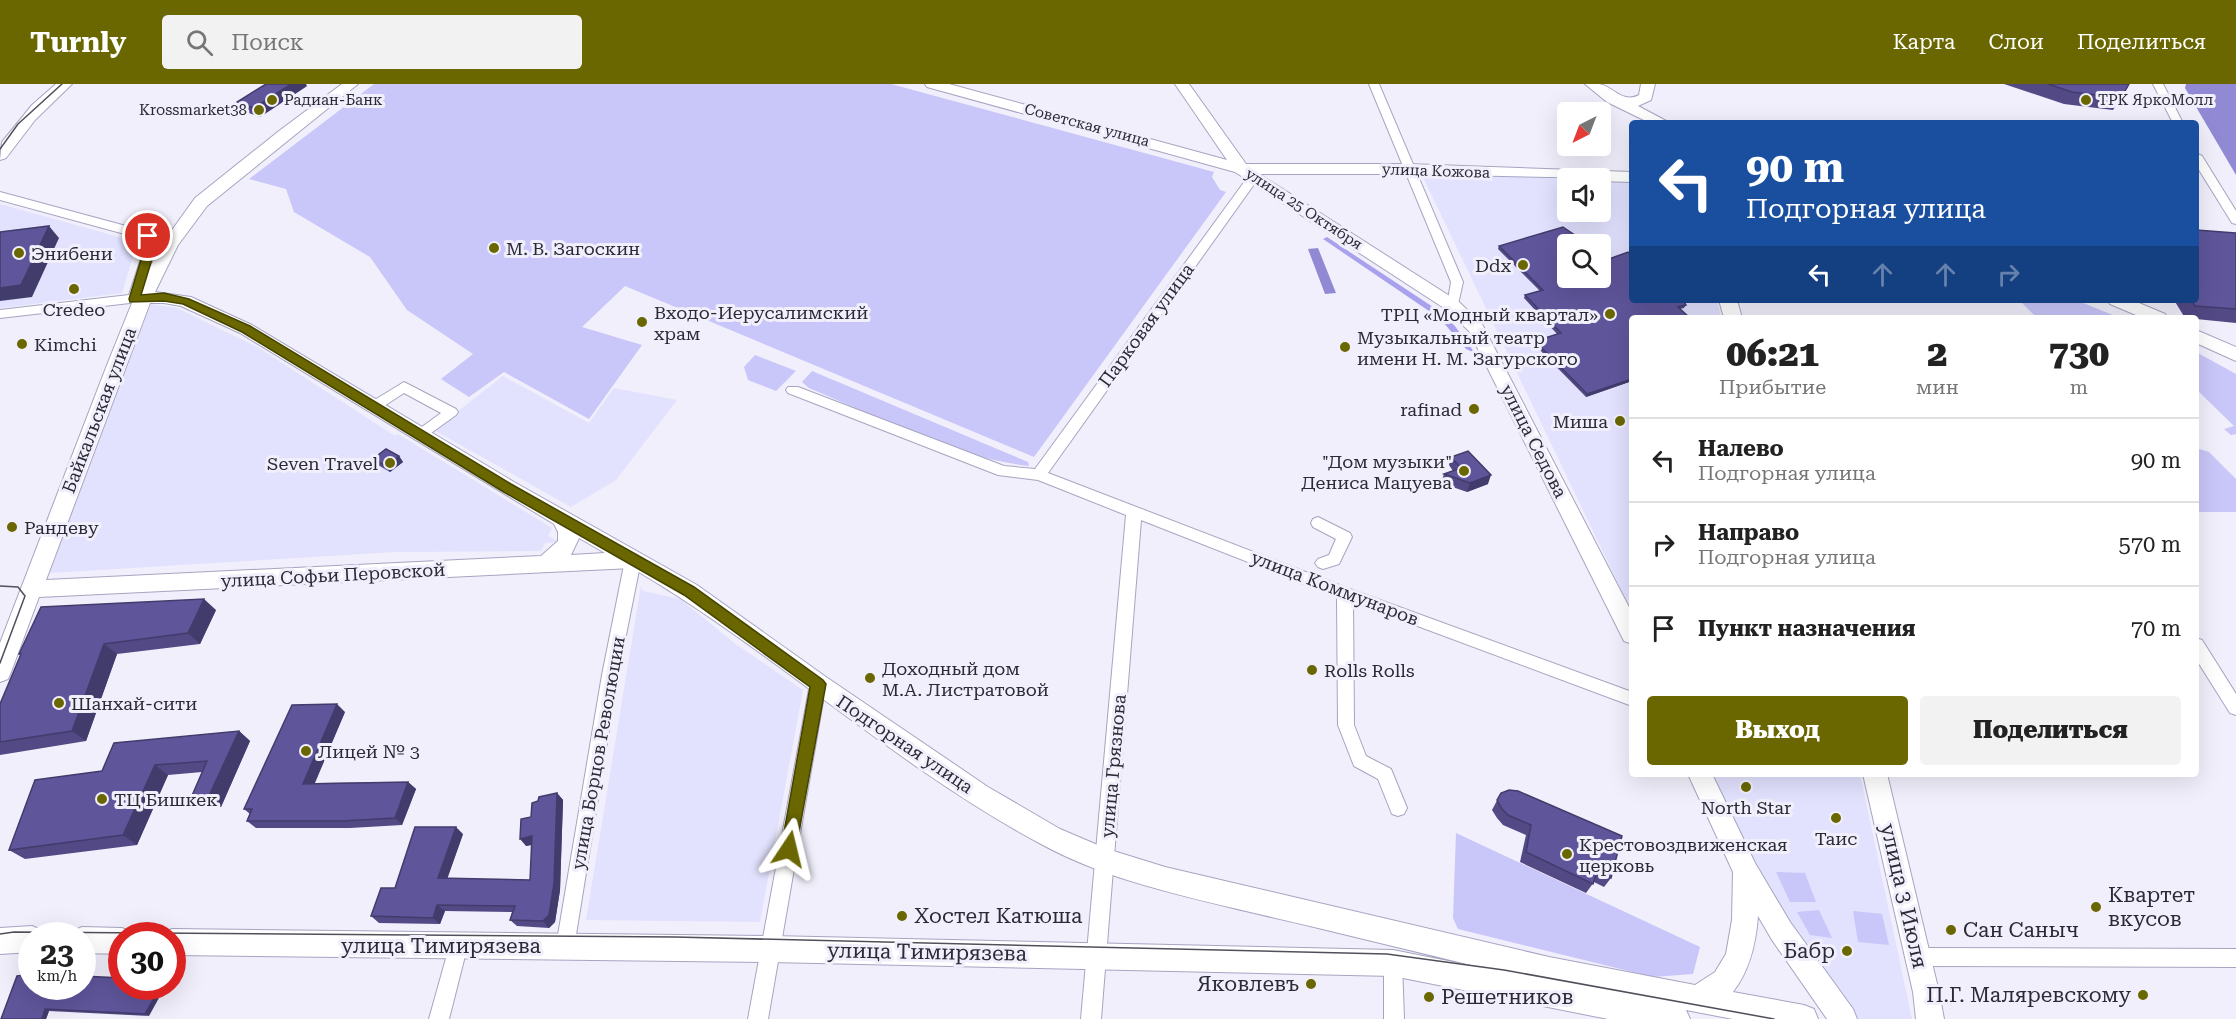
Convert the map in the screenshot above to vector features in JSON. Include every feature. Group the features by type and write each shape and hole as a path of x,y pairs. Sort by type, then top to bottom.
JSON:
{"street":[{"path":"0,138 22,114 56,84"},
{"path":"0,155 20,126 65,84"},
{"name":"Байкальская улица","path":"0,672 139,299 170,244 201,202 284,134 351,84"},
{"name":"Советская улица","path":"932,84 1247,172"},
{"name":"улица 25 Октября","path":"1182,84 1247,172 1453,306"},
{"path":"1374,84 1457,282 1453,306"},
{"path":"1595,87 1618,99 1636,102 1646,97 1648,84"},
{"path":"1648,84 1666,120"},
{"path":"2158,84 2176,120"},
{"path":"1595,87 1656,120"},
{"path":"2199,161 2236,220"},
{"name":"улица Кожова","path":"1247,172 1408,168 1629,177"},
{"name":"Парковая улица","path":"1039,475 1247,172"},
{"path":"0,196 148,236 152,243 139,299 0,314"},
{"name":"Подгорная улица","path":"139,299 164,297 185,301 246,329 420,436 689,591 818,684 980,795 1051,837 1105,860 1165,879 1393,931 1549,970 1695,998"},
{"path":"2123,303 2152,315"},
{"name":"улица Седова","path":"1453,306 1476,328 1629,628"},
{"path":"2199,337 2236,355"},
{"path":"373,408 404,387 451,412 420,436"},
{"name":"улица Коммунаров","path":"793,390 1003,471 1039,475 1345,593 1629,698"},
{"name":"улица Грязнова","path":"1090,1019 1134,512"},
{"path":"542,564 553,560 568,542 569,534 562,519"},
{"path":"1318,523 1345,537 1334,560 1323,563"},
{"name":"улица Софьи Перовской","path":"32,589 633,560"},
{"name":"улица Борцов Революции","path":"565,947 610,675 633,560"},
{"path":"1345,593 1346,725 1360,762 1385,774 1398,808"},
{"path":"2199,650 2236,708"},
{"path":"758,1019 818,684"},
{"path":"1701,777 1746,871 1781,931 1843,1019"},
{"name":"улица 3 Июля","path":"1876,777 1918,957 1930,1019"},
{"path":"1695,998 1713,991 1736,964 1744,919 1746,871"},
{"path":"0,941 18,940"},
{"name":"улица Тимирязева","path":"186,942 771,949 1393,963 1628,1014 1676,1019"},
{"path":"439,1019 459,944"},
{"path":"1918,957 2236,958"},
{"path":"1393,963 1394,1019"},
{"path":"1695,998 1804,1019"}],"shaded area":[{"path":"374,84 891,84 1214,172 1212,177 1220,190 1226,192 1034,457 625,286 582,327 642,345 589,419 504,372 469,397 441,379 473,354 407,310 370,257 294,212 286,189 249,179"},
{"path":"2186,84 2236,84 2236,175 2185,88"},
{"path":"1421,173 1557,179 1557,222 1611,222 1611,180 1629,181 1629,303 1718,303 1720,315 1629,315 1629,606"},
{"path":"0,204 137,242 122,293 0,308"},
{"path":"1327,237 1436,309 1454,325 1475,353 1466,349 1443,322 1323,239"},
{"path":"1318,248 1336,293 1325,294 1308,249"},
{"path":"2022,303 2083,303 2113,315 2034,315"},
{"path":"151,304 177,308 259,348 395,436 398,434 552,528 548,536 559,542 545,543 541,551 395,552 49,573"},
{"path":"2199,354 2236,374 2236,434 2231,435 2224,429 2234,426 2199,392"},
{"path":"755,355 796,371 776,391 748,380 744,367"},
{"path":"812,371 1028,462 1029,466 974,455 889,423 809,388 802,382"},
{"path":"503,376 589,423 614,388 677,400 616,480 571,507 434,430"},
{"path":"2199,449 2209,452 2236,479 2236,512 2199,512"},
{"path":"641,586 643,591 680,599 737,645 803,690 760,922 586,920"},
{"path":"1712,777 1861,777 1912,1019 1856,1019 1763,883"},
{"path":"1456,833 1700,947 1693,974 1653,977 1458,929 1453,918"},
{"path":"1776,872 1805,873 1816,902 1790,902"},
{"path":"1819,910 1832,938 1810,935 1797,912"},
{"path":"1853,911 1882,914 1889,945 1858,942"}],"building":[{"path":"266,84 291,84 254,108 237,102"},
{"path":"2048,84 2129,84 2121,98 2072,92"},
{"path":"49,226 21,285 0,288 0,232"},
{"name":"ТРЦ «Модный квартал»","path":"1563,227 1573,234 1557,234 1557,288 1611,288 1611,258 1628,252 1629,303 1685,303 1686,305 1678,307 1687,315 1629,315 1629,380 1587,394 1535,341 1561,333 1525,295 1543,290 1499,246"},
{"path":"2199,230 2236,233 2236,309 2195,306 2194,303 2199,303"},
{"path":"386,449 399,456 386,466 373,459"},
{"path":"1468,451 1491,475 1470,483 1444,474 1461,468 1451,457"},
{"path":"204,599 188,633 104,644 72,731 0,742 0,704 21,654 19,654 41,607"},
{"name":"Лицей № 3","path":"337,704 303,784 408,782 395,818 342,821 247,821 252,809 244,809 292,705"},
{"name":"ТЦ Бишкек","path":"239,731 208,798 191,798 207,761 155,765 123,835 9,850 35,780 102,771 114,743"},
{"name":"Крестовоздвиженская церковь","path":"1509,790 1518,791 1622,836 1611,878 1597,871 1593,884 1526,852 1531,825 1508,815 1497,800 1501,793"},
{"path":"557,793 554,883 549,915 543,921 510,920 515,906 437,905 433,918 371,916 381,888 395,888 415,827 456,827 438,878 530,880 532,836 520,839 521,819 531,817 532,803 538,801 539,797"},
{"path":"17,976 18,1000 96,1000 96,977 108,977 108,1000 153,1000 145,1014 45,1009 42,1019 1,1019"}],"tram line":[{"path":"0,149 18,124 62,84"},
{"path":"0,586 18,587 25,596 0,663"},
{"path":"0,934 14,932 675,937 1387,954 1504,970 1774,1019"}],"place":[{"name":"Радиан-Банк","path":"272,100"},
{"name":"ТРК ЯркоМолл","path":"2086,100"},
{"name":"Krossmarket38","path":"259,110"},
{"name":"М. В. Загоскин","path":"494,248"},
{"name":"Энибени","path":"19,253"},
{"name":"Ddx","path":"1523,265"},
{"name":"Credeo","path":"74,289"},
{"name":"ТРЦ «Модный квартал»","path":"1610,314"},
{"name":"Входо-Иерусалимский храм","path":"642,322"},
{"name":"Kimchi","path":"22,344"},
{"name":"Музыкальный театр имени Н. М. Загурского","path":"1345,347"},
{"name":"rafinad","path":"1474,409"},
{"name":"Миша","path":"1620,421"},
{"name":"Seven Travel","path":"390,463"},
{"name":"\"Дом музыки\" Дениса Мацуева","path":"1464,471"},
{"name":"Рандеву","path":"12,527"},
{"name":"Rolls Rolls","path":"1312,670"},
{"name":"Доходный дом М.А. Листратовой","path":"870,678"},
{"name":"Шанхай-сити","path":"59,703"},
{"name":"Лицей № 3","path":"306,751"},
{"name":"North Star","path":"1746,787"},
{"name":"ТЦ Бишкек","path":"102,799"},
{"name":"Таис","path":"1836,818"},
{"name":"Крестовоздвиженская церковь","path":"1567,854"},
{"name":"Квартет вкусов","path":"2096,907"},
{"name":"Хостел Катюша","path":"902,916"},
{"name":"Сан Саныч","path":"1951,930"},
{"name":"Бабр","path":"1847,951"},
{"name":"Яковлевъ","path":"1311,984"},
{"name":"П.Г. Маляревскому","path":"2143,995"},
{"name":"Решетников","path":"1429,997"}],"route":[{"path":"148,236 152,243 134,299 164,297 185,301 246,329 373,408 689,591 818,684 789,849"}]}
